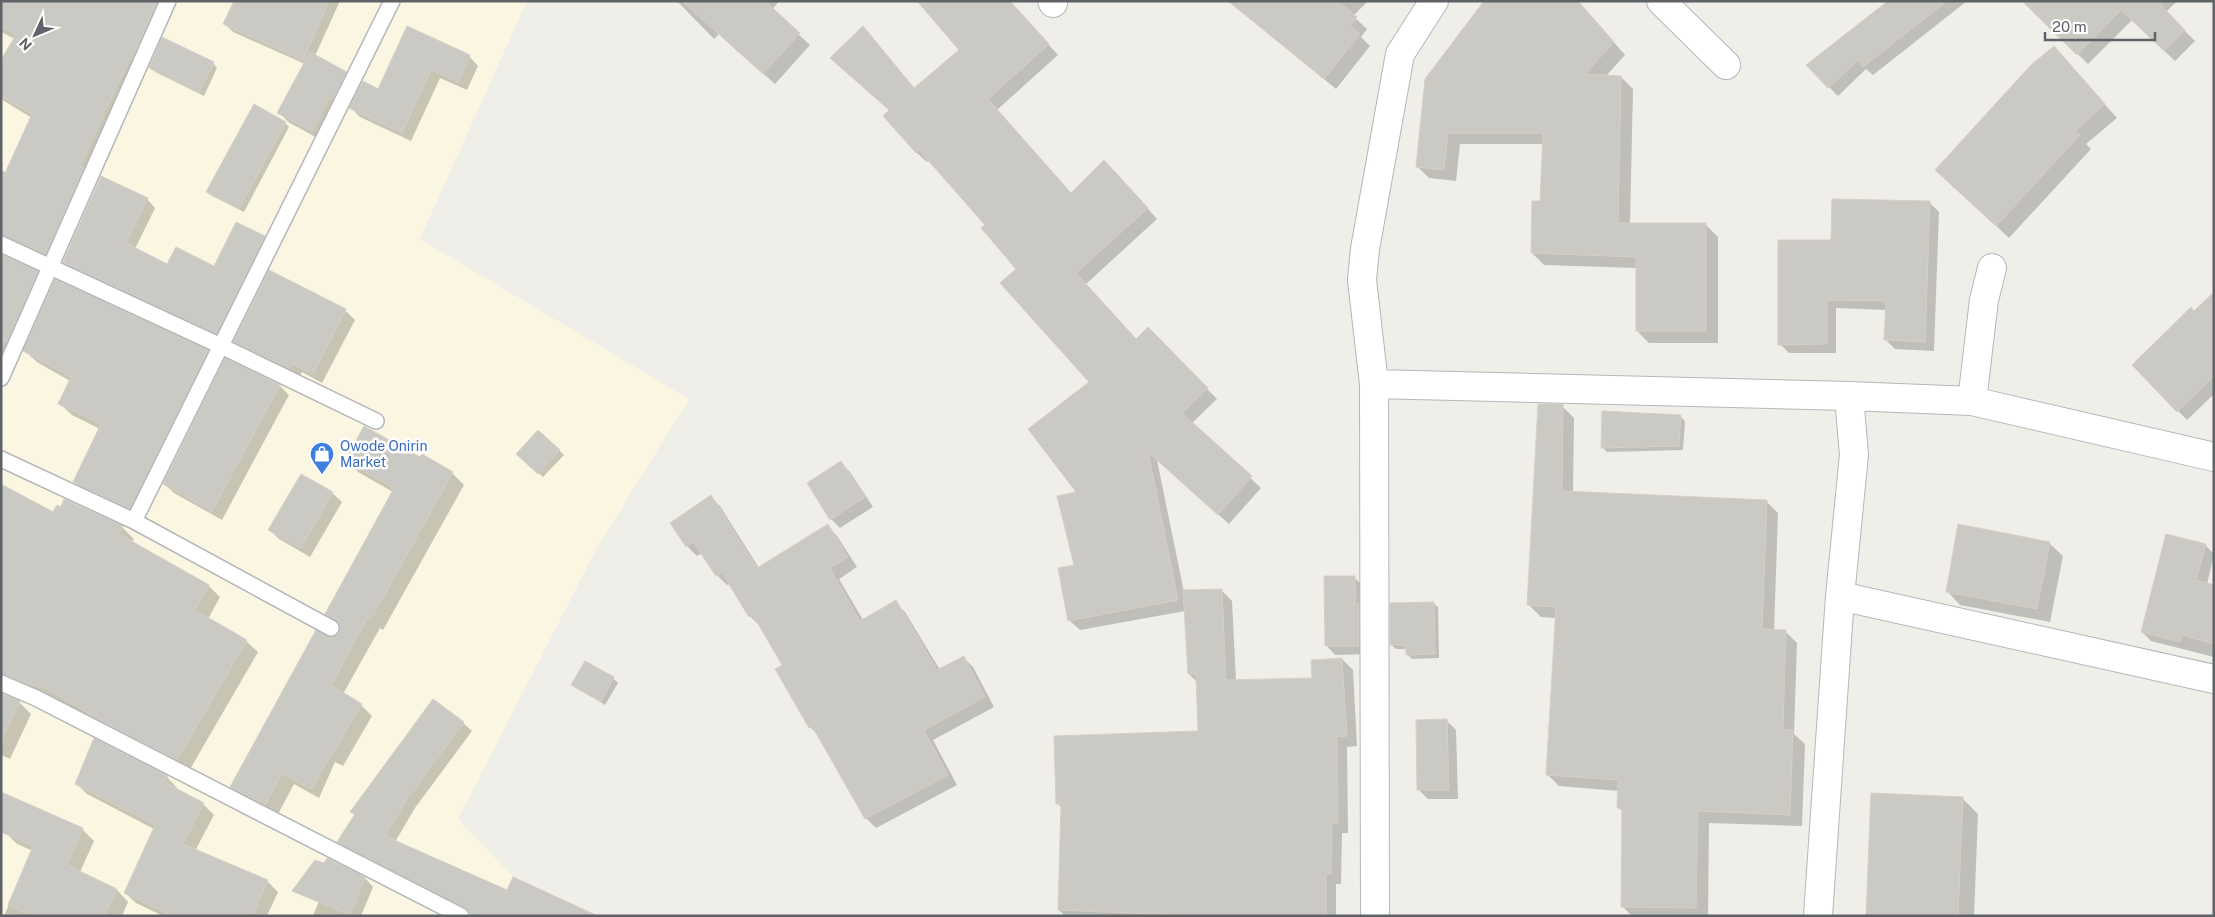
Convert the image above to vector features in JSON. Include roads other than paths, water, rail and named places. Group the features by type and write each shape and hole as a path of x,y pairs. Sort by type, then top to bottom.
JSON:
{"street":[{"path":"1375,916 1374,384 1362,280 1400,54 1434,1"},
{"path":"1661,1 1726,66"},
{"path":"1972,401 1984,300 1992,268"},
{"path":"1374,384 1849,396 1972,401 2214,457"},
{"path":"1818,916 1840,596 1854,455 1849,396"},
{"path":"1840,596 2214,679"}],"lane":[{"path":"1,378 168,1"},
{"path":"134,521 392,1"},
{"path":"1,244 221,346 376,421"},
{"path":"1,459 134,521 332,628"},
{"path":"1,683 36,698 461,916"}],"place":[{"name":"Owode Onirin Market","path":"322,475"}]}
